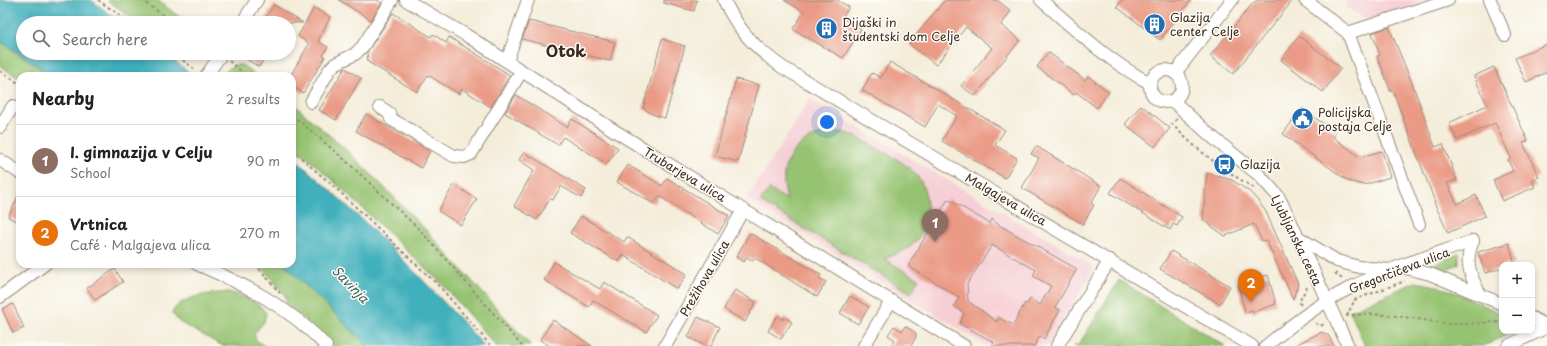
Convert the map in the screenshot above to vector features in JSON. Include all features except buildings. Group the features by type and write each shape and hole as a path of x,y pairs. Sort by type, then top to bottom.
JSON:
{"street":[{"path":"247,16 257,0"},
{"path":"312,102 330,69 335,64 355,54 363,46 392,0"},
{"name":"Trubarjeva ulica","path":"406,0 507,61 521,72 964,346"},
{"path":"507,61 528,0"},
{"name":"Malgajeva ulica","path":"724,0 742,31 760,52 782,67 1110,260 1252,346"},
{"path":"1040,0 1108,58 1127,71 1150,83"},
{"path":"1175,73 1232,0"},
{"path":"1305,0 1348,33 1419,224"},
{"path":"1348,33 1448,0"},
{"path":"1484,0 1490,0 1504,35"},
{"path":"207,72 220,60"},
{"path":"1167,70 1175,73 1181,79 1182,87 1180,96 1173,101 1164,103 1156,99 1150,92 1150,83 1153,76 1160,71 1167,70"},
{"path":"380,107 389,113 391,119 454,156 464,157 471,154 521,72"},
{"name":"Ljubljanska cesta","path":"1173,101 1269,185 1278,196 1348,346"},
{"path":"0,127 13,106"},
{"path":"0,160 16,170"},
{"name":"Prežihova ulica","path":"665,346 743,210"},
{"path":"1298,237 1337,261 1359,268 1396,268 1430,274 1499,303"},
{"name":"Gregorčičeva ulica","path":"1327,301 1348,289 1396,268 1473,242 1469,250 1468,268 1472,281 1480,294"},
{"path":"1057,346 1110,260"},
{"path":"0,297 40,268"},
{"path":"207,268 229,277 281,308 326,346"},
{"path":"864,346 891,301"},
{"path":"1266,346 1327,301"},
{"path":"1535,320 1547,326"},
{"path":"1508,346 1547,326"}],"path":[{"path":"98,0 121,16"},
{"path":"141,0 165,16"},
{"path":"183,60 200,72"},
{"path":"227,60 242,72"},
{"path":"0,71 16,81"},
{"path":"1184,112 1172,124 1191,144 1232,175 1259,191"},
{"path":"296,117 345,160 421,231 522,346"},
{"path":"296,153 339,191 441,288 491,346"},
{"path":"258,268 280,293 281,308"},
{"path":"1354,300 1408,279"},
{"path":"1347,316 1419,318 1441,323 1499,322"}],"shaded area":[{"path":"1344,0 1432,0 1369,21 1347,8"},
{"path":"810,99 1095,267 1049,346 987,346 747,199"}],"green space":[{"path":"107,0 157,0 178,16 129,16"},
{"path":"0,41 16,52 16,60 28,60 46,72 16,72 16,76 0,66"},
{"path":"236,65 242,65 252,72 226,72 229,68"},
{"path":"296,106 353,156 423,227 531,346 496,346 443,285 341,188 296,148"},
{"path":"836,131 858,138 894,157 908,167 921,182 927,208 921,234 913,244 902,252 884,259 919,279 911,293 760,202 769,189 787,200 784,185 784,173 792,153 804,142 820,134"},
{"path":"1459,253 1459,264 1438,272 1430,268 1431,266"},
{"path":"262,268 288,268 368,346 333,346 287,304 285,295"},
{"path":"1119,280 1225,346 1078,346"},
{"path":"1415,282 1438,286 1449,290 1499,313 1499,334 1510,334 1483,346 1365,346 1350,311"},
{"path":"228,292 254,302 266,313 264,322 254,334 257,341 265,346 223,346 179,322 172,313 182,302 196,296"}],"water":[{"path":"0,0 91,0 113,16 16,16 16,52 0,41"},
{"path":"28,60 173,60 189,72 46,72"},
{"name":"Savinja","path":"296,160 343,202 391,248 484,346 368,346 288,268 296,268"}],"place":[{"name":"Glazija center Celje","path":"1155,24"},
{"name":"Dijaški in študentski dom Celje","path":"827,29"},
{"name":"Policijska postaja Celje","path":"1303,119"},
{"name":"Glazija","path":"1225,164"},
{"name":"I. gimnazija v Celju","path":"935,242"},
{"name":"Vrtnica","path":"1251,302"}],"district":[{"name":"Otok","path":"566,50"}]}
